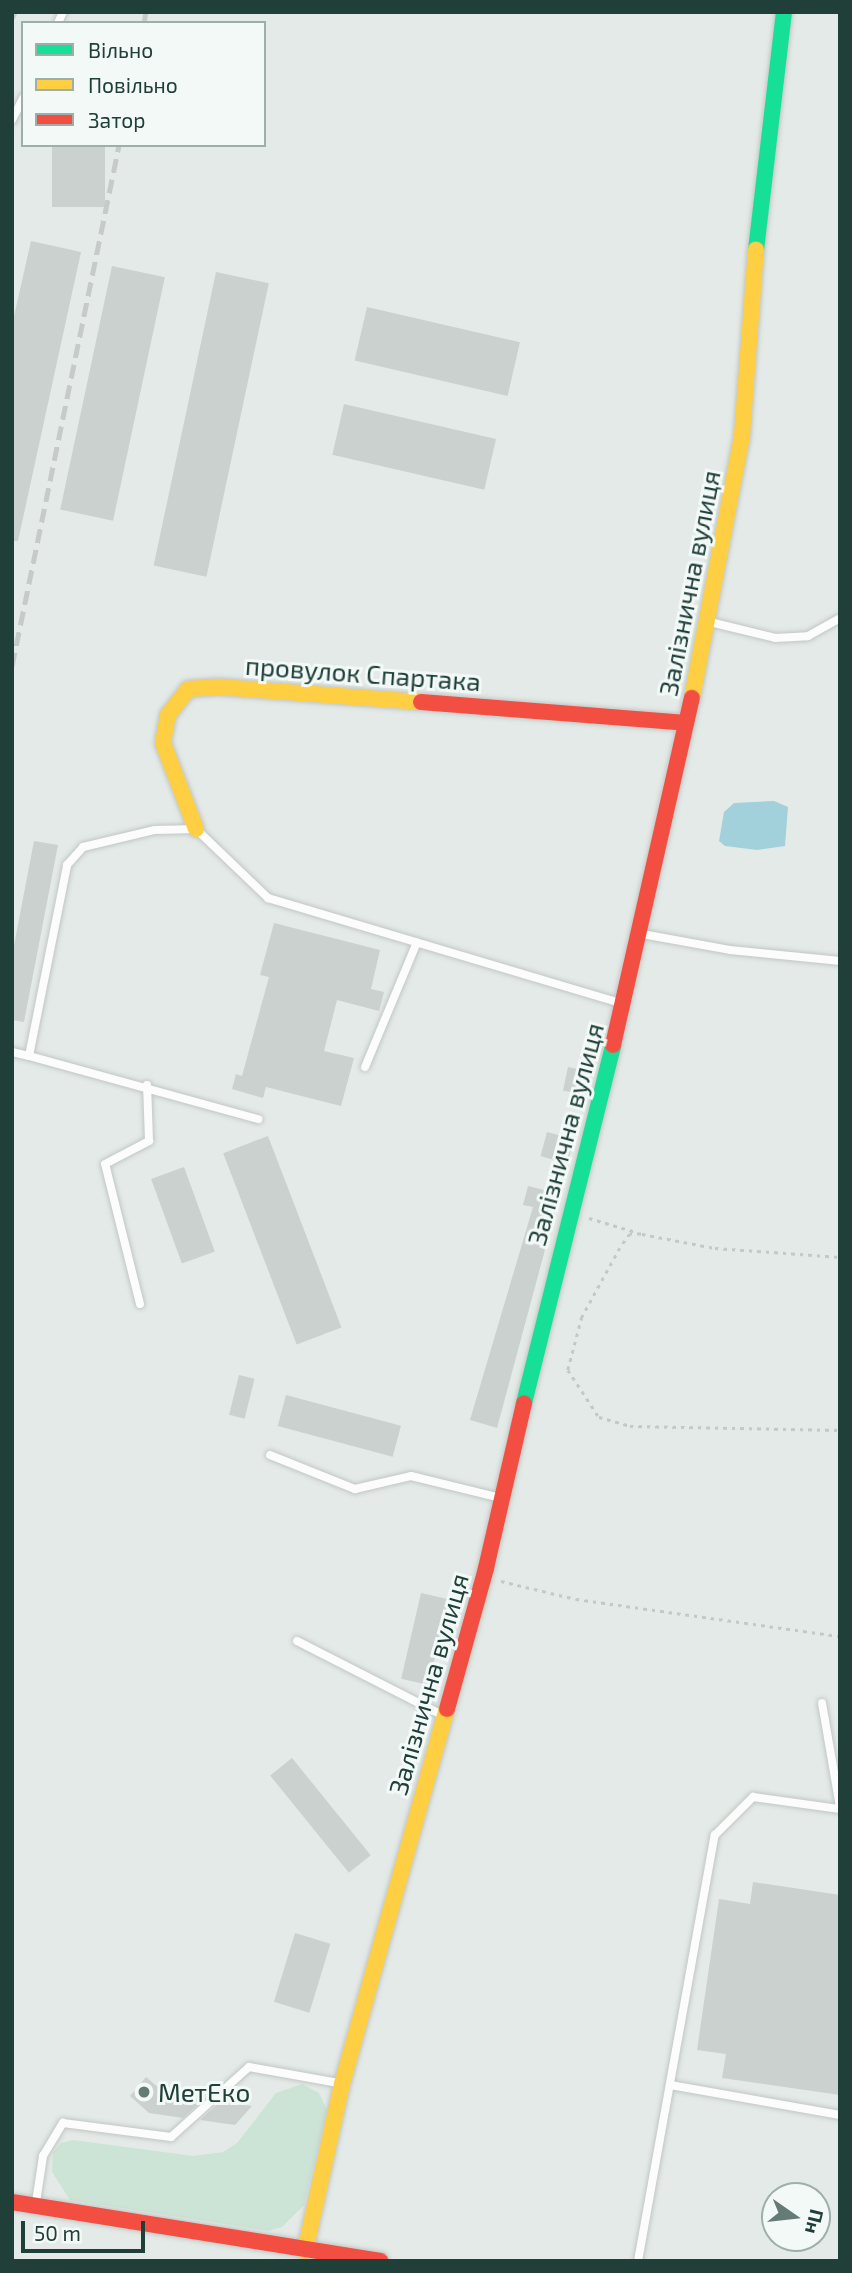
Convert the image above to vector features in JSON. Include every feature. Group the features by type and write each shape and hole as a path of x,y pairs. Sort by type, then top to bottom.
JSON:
{"street":[{"name":"Залізнична вулиця","path":"305,2251 342,2084 486,1568 500,1498 568,1218 624,1004 686,723 743,435 761,179 784,12"},
{"name":"провулок Спартака","path":"196,829 163,743 168,715 188,688 220,687 686,723"},
{"path":"12,2202 380,2261"}],"lane":[{"path":"12,120 21,101"},
{"path":"707,622 775,638 808,636 836,629 840,618"},
{"path":"29,1056 66,865 83,847 155,830 196,829 268,898 624,1004"},
{"path":"640,934 730,950 840,961"},
{"path":"365,1067 417,942"},
{"path":"12,1052 147,1085 258,1119"},
{"path":"140,1304 105,1164 149,1141 147,1085"},
{"path":"270,1455 355,1489 411,1476 500,1498"},
{"path":"297,1642 445,1716"},
{"path":"638,2261 715,1835 753,1797 840,1808 822,1703"},
{"path":"36,2206 43,2156 62,2123 171,2137 249,2067 342,2084"},
{"path":"670,2085 840,2115"}],"path":[{"path":"568,1218 589,1218 677,1244 840,1257"},
{"path":"641,1234 630,1234 620,1248 582,1317 568,1370 599,1417 630,1426 840,1430"},
{"path":"486,1568 502,1582 576,1599 840,1636"}],"green space":[{"path":"302,2084 319,2093 327,2110 304,2205 282,2227 268,2231 70,2200 52,2172 53,2153 61,2143 73,2140 193,2156 223,2152 237,2143 276,2093"}],"water":[{"path":"774,801 788,807 785,846 757,850 725,846 719,841 724,812 734,803"}],"building":[{"path":"52,147 105,147 105,207 52,207"},
{"path":"31,241 81,252 18,541 12,541 12,325"},
{"path":"112,266 165,277 113,521 60,510"},
{"path":"216,272 269,283 206,577 154,565"},
{"path":"367,307 520,342 508,396 355,361"},
{"path":"344,404 496,439 484,490 332,455"},
{"path":"34,841 58,845 24,1022 12,1020 12,956"},
{"path":"274,923 380,950 371,989 384,992 379,1011 337,1000 324,1051 354,1058 341,1106 266,1087 263,1098 232,1089 236,1074 242,1076 269,977 260,975"},
{"path":"568,1067 592,1072 587,1096 563,1090"},
{"path":"547,1132 574,1139 568,1163 541,1156"},
{"path":"268,1136 341,1327 297,1345 223,1153"},
{"path":"184,1167 215,1252 182,1264 151,1179"},
{"path":"528,1186 560,1194 497,1428 470,1420 533,1207 523,1205"},
{"path":"239,1375 255,1379 245,1419 229,1415"},
{"path":"286,1395 401,1426 393,1457 278,1426"},
{"path":"421,1593 448,1599 428,1685 401,1679"},
{"path":"292,1758 371,1855 349,1873 270,1776"},
{"path":"753,1882 840,1895 840,2095 722,2078 726,2054 697,2050 719,1899 750,1904"},
{"path":"295,1933 330,1944 309,2013 274,2002"},
{"path":"146,2077 166,2094 203,2100 183,2118 149,2113 130,2096"},
{"path":"220,2102 252,2106 235,2125 200,2120"}],"railway":[{"path":"12,18 15,12"},
{"path":"144,21 146,12"},
{"path":"12,666 119,147"}],"traffic: fast":[{"path":"756,250 784,12"},
{"path":"524,1403 613,1045"}],"traffic: slow":[{"path":"692,698 742,435 756,250"},
{"path":"196,829 163,743 168,715 188,689 220,687 421,702"},
{"path":"305,2251 342,2084 447,1709"}],"traffic: jam":[{"path":"613,1045 692,698"},
{"path":"421,702 686,723"},
{"path":"447,1709 486,1568 524,1403"},
{"path":"12,2202 380,2261"}],"place":[{"name":"МетЕко","path":"144,2092"}]}
